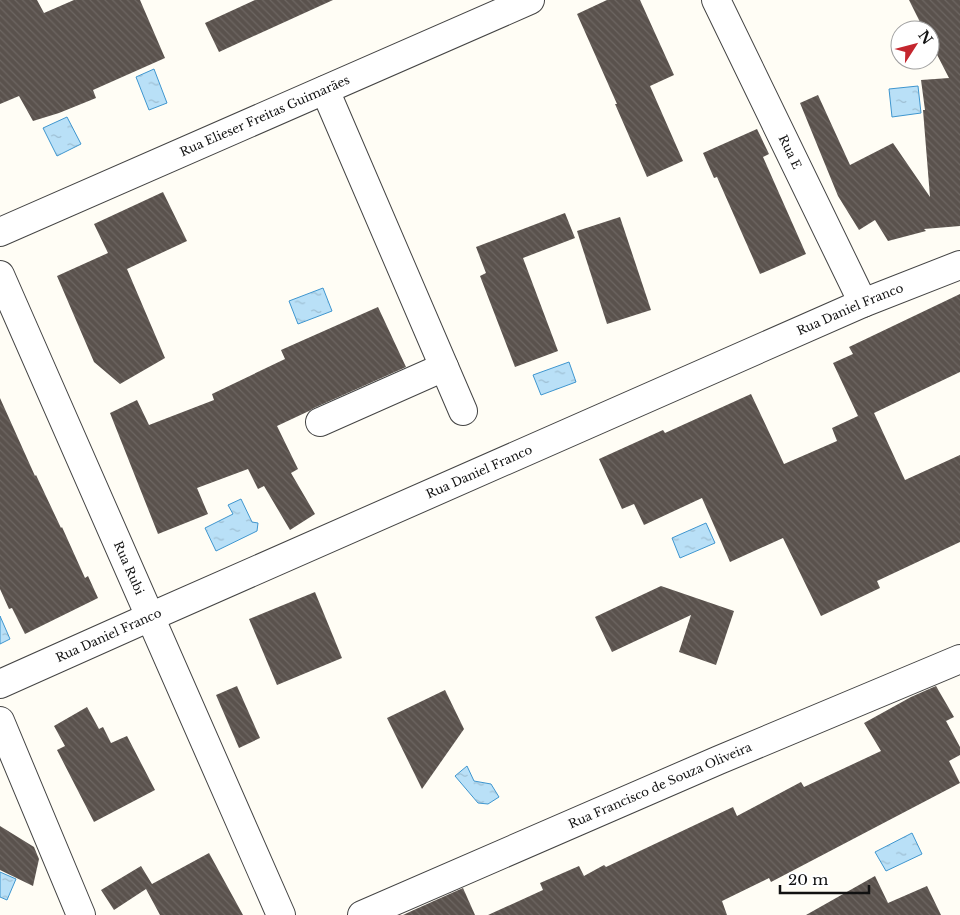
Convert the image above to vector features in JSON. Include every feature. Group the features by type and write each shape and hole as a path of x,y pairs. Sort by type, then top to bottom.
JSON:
{"street":[{"name":"Rua Elieser Freitas Guimarães","path":"0,232 530,0"},
{"name":"Rua E","path":"716,0 863,303"},
{"path":"325,90 463,411"},
{"name":"Rua Daniel Franco","path":"0,684 863,303 960,265"},
{"name":"Rua Rubi","path":"0,275 280,915"},
{"path":"320,422 444,367"},
{"name":"Rua Francisco de Souza Oliveira","path":"362,915 960,658"},
{"path":"0,721 81,915"}],"water":[{"path":"154,69 167,103 149,110 136,77"},
{"path":"918,86 921,113 892,117 889,89"},
{"path":"67,117 81,144 57,156 43,128"},
{"path":"323,288 332,311 298,324 289,301"},
{"path":"569,362 576,382 541,395 533,375"},
{"path":"241,499 252,522 258,523 257,531 216,551 205,528 233,514 228,505"},
{"path":"706,523 715,543 680,558 672,538"},
{"path":"0,616 10,639 0,644"},
{"path":"467,766 474,781 491,784 499,797 488,804 478,803 455,776"},
{"path":"912,833 922,854 886,871 875,852"},
{"path":"0,872 16,879 7,900 0,897"}],"building":[{"path":"0,0 37,0 44,13 74,0 140,0 165,58 93,90 96,98 33,121 19,96 0,104"},
{"path":"255,0 333,0 219,52 205,23"},
{"path":"607,0 640,0 674,75 650,86 683,161 647,177 577,14"},
{"path":"909,0 960,0 960,226 924,229 926,231 888,241 875,220 859,230 838,196 800,103 818,95 850,165 893,143 930,197 923,110 925,110 921,80 949,78 940,60 940,20 919,20"},
{"path":"757,129 769,154 763,157 806,254 760,274 717,177 714,178 703,153"},
{"path":"163,192 187,241 127,269 165,358 120,384 94,362 57,276 108,253 94,224"},
{"path":"565,213 575,238 523,258 558,351 515,367 480,276 486,273 476,247"},
{"path":"620,217 651,310 607,324 577,231"},
{"path":"960,294 960,372 874,413 905,480 960,455 960,542 877,581 880,588 821,616 783,538 730,562 702,498 644,525 634,504 622,509 599,459 663,430 665,433 751,394 784,464 837,441 832,428 858,416 833,363 853,354 849,347"},
{"path":"378,307 406,367 277,426 298,469 291,473 315,514 290,530 264,486 258,489 248,469 197,488 208,514 158,534 110,413 137,400 149,425 214,400 212,394 285,359 281,350"},
{"path":"0,398 35,476 62,527 85,578 88,576 98,598 25,634 12,608 9,609 0,589"},
{"path":"661,586 734,611 716,665 679,652 691,615 612,652 595,617"},
{"path":"315,592 342,658 277,685 249,619"},
{"path":"237,686 260,738 239,748 216,695"},
{"path":"936,686 954,717 946,721 960,747 960,755 949,761 960,783 771,882 769,878 722,901 727,915 488,915 543,890 540,883 579,866 584,876 604,865 606,867 733,807 737,816 801,782 804,787 881,751 864,723 911,697"},
{"path":"445,690 464,729 422,789 387,718"},
{"path":"87,707 99,729 103,727 111,743 127,736 155,790 94,822 57,750 65,746 54,726"},
{"path":"0,826 34,847 39,859 33,886 0,870"},
{"path":"209,853 243,915 160,915 146,889 114,910 101,890 141,866 152,884"},
{"path":"875,876 888,903 927,886 941,915 806,915"},
{"path":"463,888 475,915 403,915 416,909"}]}
